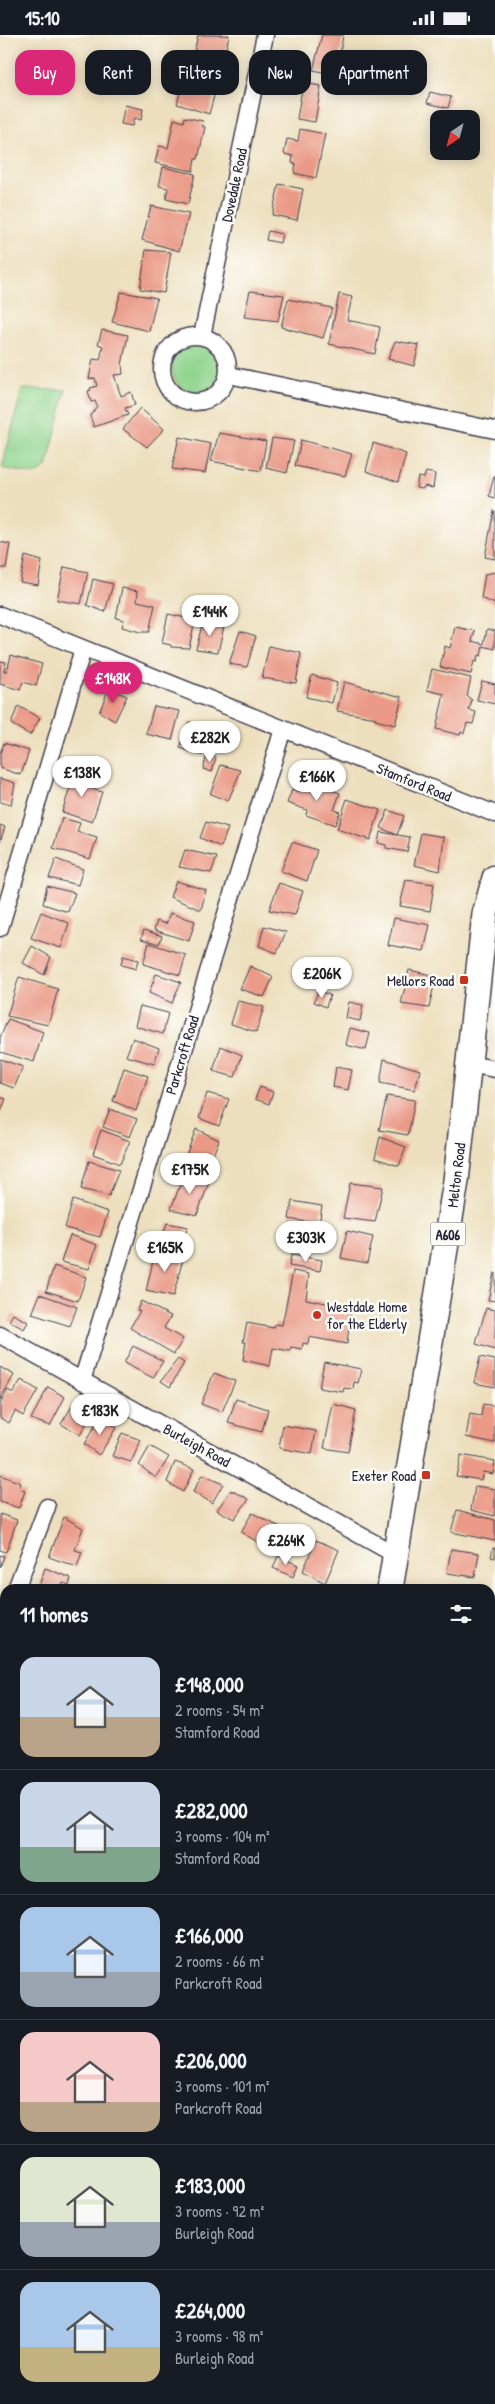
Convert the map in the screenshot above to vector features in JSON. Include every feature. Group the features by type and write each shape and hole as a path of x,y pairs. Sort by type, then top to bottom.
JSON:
{"main road":[{"name":"Melton Road","path":"391,1584 452,1207 485,914 495,878"}],"street":[{"name":"Dovedale Road","path":"202,336 265,35"},
{"path":"202,336 220,346 229,364 229,375 219,393 210,399 189,402 171,392 162,373 162,362 166,352 182,338 202,336"},
{"path":"229,375 495,430"},
{"name":"Stamford Road","path":"0,615 495,814"},
{"path":"0,928 83,649"},
{"name":"Parkcroft Road","path":"82,1381 283,729"},
{"path":"469,1064 495,1069"},
{"name":"Burleigh Road","path":"0,1335 394,1554"},
{"path":"18,1584 47,1507"}],"green space":[{"path":"191,344 201,344 210,348 216,354 219,359 219,377 210,388 201,392 191,392 182,388 176,382 172,373 172,363 176,354 182,348"},
{"path":"22,389 66,390 47,467 35,475 2,468"}],"building":[{"path":"198,35 229,35 226,50 195,50"},
{"path":"322,35 343,35 341,50 321,50 321,72 313,70"},
{"path":"311,84 321,86 315,122 297,119 301,95 311,95"},
{"path":"430,92 451,97 448,108 427,103"},
{"path":"179,95 214,95 209,114 177,104"},
{"path":"125,105 143,109 141,120 134,118 132,126 121,124"},
{"path":"185,117 203,121 202,126 205,127 198,159 195,159 193,171 155,163 159,146 168,148 174,119 184,122"},
{"path":"300,129 325,134 316,178 294,173 296,164 292,163 293,156 284,154 287,139 298,141"},
{"path":"163,167 195,174 188,204 166,199 168,188 159,186"},
{"path":"279,184 303,189 297,220 272,215"},
{"path":"151,206 189,214 179,251 142,240"},
{"path":"268,231 282,234 280,243 266,240"},
{"path":"146,250 171,252 164,293 140,289"},
{"path":"250,291 284,295 278,321 244,317"},
{"path":"121,292 157,298 149,331 112,322"},
{"path":"339,294 352,297 347,320 380,327 375,354 329,344"},
{"path":"288,299 332,308 323,338 281,327"},
{"path":"102,330 128,335 122,365 123,374 114,375 121,396 131,392 135,405 125,408 128,415 94,427 90,416 97,406 95,401 91,402 88,391 91,390 90,388 97,386 95,378 89,379 93,359 100,360 103,346 98,344"},
{"path":"395,341 419,345 414,366 388,359"},
{"path":"140,408 164,429 147,447 123,429"},
{"path":"219,433 266,441 261,471 211,461"},
{"path":"179,437 211,444 205,473 172,469"},
{"path":"272,438 294,441 287,473 266,468"},
{"path":"301,440 352,454 345,476 295,466"},
{"path":"373,443 406,454 398,482 366,471"},
{"path":"426,472 435,474 433,488 424,486 423,489 416,488 418,477 424,478"},
{"path":"495,476 495,498 489,496"},
{"path":"495,511 495,559 485,557"},
{"path":"0,542 10,544 6,568 0,568"},
{"path":"25,556 42,561 38,585 20,582"},
{"path":"64,567 88,572 81,604 57,600"},
{"path":"495,572 495,604 481,598 485,574"},
{"path":"93,579 113,584 105,612 87,605"},
{"path":"122,588 138,591 137,601 155,605 149,632 140,632 122,627 124,620 116,618"},
{"path":"168,614 195,620 189,648 171,647 171,645 162,643"},
{"path":"203,621 224,626 218,652 196,649"},
{"path":"455,627 475,631 472,641 484,644 487,629 495,631 495,649 483,646 481,656 478,655 477,662 474,661 471,674 440,667 445,646 450,648"},
{"path":"240,631 256,636 247,667 229,664"},
{"path":"269,646 301,653 296,683 262,678"},
{"path":"11,655 42,664 36,686 23,682 20,690 0,684 0,661 6,662 4,671 7,671"},
{"path":"432,669 471,678 467,696 472,700 469,710 476,712 473,724 467,723 464,733 461,732 460,735 436,729 444,694 427,690"},
{"path":"312,675 337,683 332,703 306,697"},
{"path":"482,681 495,684 495,704 477,700"},
{"path":"344,682 402,697 395,725 375,720 376,718 337,711"},
{"path":"109,689 127,696 115,721 99,712"},
{"path":"18,706 40,718 30,735 11,724"},
{"path":"154,706 180,711 172,740 146,734"},
{"path":"189,722 209,727 202,755 180,748"},
{"path":"4,743 29,751 21,775 0,768 0,753"},
{"path":"207,755 216,757 212,772 203,769"},
{"path":"221,765 241,770 228,801 210,794"},
{"path":"76,770 94,776 89,788 102,792 92,822 62,812"},
{"path":"0,778 15,783 11,805 0,802"},
{"path":"314,780 329,786 328,789 340,793 334,810 340,812 335,825 306,815 307,810 287,803 292,790 298,793 312,785"},
{"path":"347,799 380,810 370,840 337,829"},
{"path":"388,810 404,816 397,835 381,828"},
{"path":"62,818 80,823 77,832 97,838 90,859 53,848"},
{"path":"206,822 228,828 221,847 200,838"},
{"path":"0,825 5,827 0,842"},
{"path":"380,832 410,837 407,852 386,848 386,845 378,843"},
{"path":"421,833 444,837 440,871 414,865"},
{"path":"292,842 317,850 307,881 281,871"},
{"path":"185,850 217,857 211,873 179,867"},
{"path":"56,859 83,869 78,885 49,878"},
{"path":"406,880 434,884 430,911 400,906"},
{"path":"176,881 206,890 201,910 170,897"},
{"path":"279,883 303,891 295,915 269,910"},
{"path":"47,886 75,893 68,912 43,904"},
{"path":"41,912 69,923 61,948 31,938"},
{"path":"170,913 195,921 189,941 154,930 157,921 166,924"},
{"path":"394,918 430,925 424,951 388,945"},
{"path":"264,926 286,932 277,953 259,946"},
{"path":"144,930 162,936 159,944 141,939"},
{"path":"149,943 186,955 180,975 143,964"},
{"path":"32,946 51,957 44,975 23,963"},
{"path":"123,956 138,960 136,969 121,965"},
{"path":"250,966 273,977 264,997 240,989"},
{"path":"409,970 436,976 429,1008 401,1004"},
{"path":"156,974 181,982 172,1003 149,993"},
{"path":"19,977 58,989 48,1025 7,1016"},
{"path":"318,991 330,995 326,1007 314,1002"},
{"path":"238,1001 264,1007 256,1032 231,1024"},
{"path":"349,1002 363,1005 360,1021 346,1018"},
{"path":"140,1006 168,1013 163,1034 135,1026"},
{"path":"8,1019 43,1032 34,1062 0,1052 0,1038"},
{"path":"350,1028 370,1033 366,1050 346,1045"},
{"path":"133,1038 159,1048 154,1064 126,1056"},
{"path":"221,1046 242,1055 235,1077 213,1071"},
{"path":"0,1059 23,1067 14,1088 0,1083"},
{"path":"384,1059 420,1070 415,1090 380,1083"},
{"path":"336,1067 352,1070 348,1090 333,1087"},
{"path":"124,1068 148,1076 136,1111 113,1101"},
{"path":"260,1087 273,1092 269,1104 255,1099"},
{"path":"207,1093 229,1099 219,1126 199,1118"},
{"path":"387,1096 415,1100 408,1135 379,1130"},
{"path":"0,1097 6,1099 0,1114"},
{"path":"110,1109 137,1119 130,1137 103,1127"},
{"path":"196,1129 219,1140 208,1168 185,1158"},
{"path":"101,1130 130,1141 120,1164 93,1154"},
{"path":"380,1137 406,1147 399,1166 375,1158"},
{"path":"89,1161 119,1170 109,1196 81,1189"},
{"path":"184,1174 210,1180 197,1215 171,1209"},
{"path":"350,1183 383,1187 375,1222 343,1218"},
{"path":"73,1200 108,1212 100,1237 65,1228"},
{"path":"292,1201 322,1206 319,1224 289,1219"},
{"path":"167,1223 188,1227 180,1246 162,1239"},
{"path":"347,1231 373,1237 367,1263 341,1258"},
{"path":"70,1235 97,1245 89,1269 61,1262"},
{"path":"156,1248 184,1255 173,1297 146,1291"},
{"path":"291,1255 322,1260 320,1271 289,1266"},
{"path":"54,1266 86,1277 78,1301 46,1291"},
{"name":"Westdale Home for the Elderly","path":"293,1271 309,1274 306,1299 351,1308 347,1344 309,1337 308,1344 303,1343 302,1349 291,1347 290,1351 273,1348 270,1366 243,1360 246,1342 243,1342 247,1323 274,1328 275,1324 282,1325"},
{"path":"495,1273 495,1301 488,1300"},
{"path":"40,1294 77,1307 70,1326 32,1314"},
{"path":"141,1301 171,1316 164,1328 183,1339 174,1354 130,1328 140,1311 137,1310"},
{"path":"486,1308 495,1310 495,1350 476,1344"},
{"path":"13,1314 28,1322 24,1329 9,1321"},
{"path":"133,1346 163,1361 153,1378 124,1363"},
{"path":"480,1357 495,1360 495,1387 474,1383"},
{"path":"178,1359 184,1363 170,1387 161,1381"},
{"path":"324,1362 361,1369 358,1383 354,1382 353,1389 344,1388 343,1392 319,1388"},
{"path":"0,1367 14,1375 0,1400"},
{"path":"214,1373 235,1381 222,1412 201,1404"},
{"path":"21,1380 38,1390 23,1416 15,1411 9,1423 0,1418 0,1404 8,1390 13,1393"},
{"path":"48,1387 65,1397 50,1426 31,1419"},
{"path":"236,1399 268,1409 262,1432 228,1423"},
{"path":"74,1403 91,1416 80,1435 61,1424"},
{"path":"333,1404 356,1410 348,1452 324,1448"},
{"path":"483,1404 495,1406 495,1443 466,1437 470,1414 481,1416"},
{"path":"101,1416 116,1428 99,1455 84,1444"},
{"path":"283,1425 316,1431 312,1454 279,1448"},
{"path":"122,1433 141,1440 131,1462 112,1456"},
{"path":"150,1446 169,1457 156,1478 139,1465"},
{"path":"461,1455 495,1461 493,1474 483,1472 481,1480 456,1476"},
{"path":"175,1462 194,1469 183,1492 167,1482"},
{"path":"0,1475 21,1483 19,1489 25,1491 19,1508 0,1502"},
{"path":"202,1475 223,1484 212,1503 193,1492"},
{"path":"475,1486 495,1489 495,1516 471,1510"},
{"path":"231,1490 249,1499 234,1519 217,1510"},
{"path":"457,1510 495,1520 495,1541 451,1532"},
{"path":"252,1513 282,1528 269,1549 241,1532"},
{"path":"0,1514 17,1520 6,1552 0,1550"},
{"path":"64,1517 83,1528 75,1550 82,1552 77,1567 49,1557"},
{"path":"316,1540 339,1550 325,1583 303,1571"},
{"path":"493,1548 495,1548 495,1558 491,1557"},
{"path":"451,1549 479,1553 475,1577 447,1573"},
{"path":"0,1555 4,1556 0,1567"},
{"path":"278,1556 298,1565 293,1577 273,1568"},
{"path":"45,1568 71,1578 69,1584 40,1584"}],"place":[{"name":"Mellors Road","path":"464,980"},
{"name":"Westdale Home for the Elderly","path":"317,1315"},
{"name":"Exeter Road","path":"426,1475"}]}
